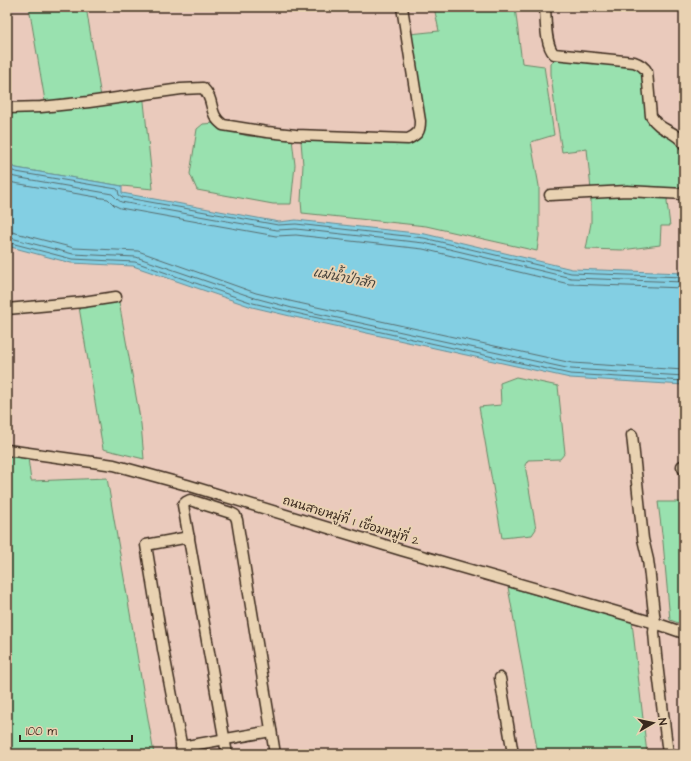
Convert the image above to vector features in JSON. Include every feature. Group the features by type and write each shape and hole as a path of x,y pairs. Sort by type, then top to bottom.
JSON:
{"street":[{"path":"7,108 41,107 89,102 180,89 203,88 208,93 211,101 212,113 217,121 223,125 296,135 408,139 416,136 420,130 420,121 402,7"},
{"path":"545,7 548,38 551,51 554,54 634,62 640,64 647,72 651,116 655,123 679,137 684,144"},
{"path":"550,195 627,191 684,194"},
{"path":"7,309 83,302 116,297"},
{"path":"632,435 643,539 648,560 655,623 656,655 668,754"},
{"name":"ถนนสายหมู่ที่ 1 เชื่อมหมู่ที่ 2","path":"7,450 82,460 120,467 187,485 408,552 655,623 684,633"},
{"path":"228,754 183,505 190,500 231,513 235,515 237,520 275,754"},
{"path":"189,537 146,545 163,649 182,750 225,739 271,731"},
{"path":"500,678 513,754"}],"green space":[{"path":"29,7 86,7 101,97 143,92 153,189 122,186 16,168 7,165 7,103 45,101"},
{"path":"434,7 515,7 522,63 544,66 554,135 531,142 539,186 539,236 537,251 426,226 302,213 301,201 303,165 301,141 409,142 419,139 424,131 410,34 439,31"},
{"path":"554,60 635,65 644,75 646,110 677,141 682,147 684,154 684,191 668,191 667,202 670,226 661,226 660,245 622,250 586,249 591,223 591,190 587,149 562,152 551,74 551,64"},
{"path":"216,123 225,130 248,136 292,139 295,165 291,204 273,204 197,190 190,174 197,129 203,124"},
{"path":"119,302 141,424 144,459 103,449 79,307"},
{"path":"516,377 558,386 565,453 560,459 528,460 525,465 536,529 532,535 502,538 479,407 501,405 500,383"},
{"path":"7,456 28,458 31,481 107,478 154,754 7,754"},
{"path":"658,502 684,502 684,625 670,620"},
{"path":"508,587 632,622 647,754 538,754"}],"water":[{"name":"แม่น้ำป่าสัก","path":"7,165 16,168 122,186 122,193 279,222 296,220 425,234 572,269 684,273 684,385 570,378 252,307 133,266 71,263 7,246"}]}
